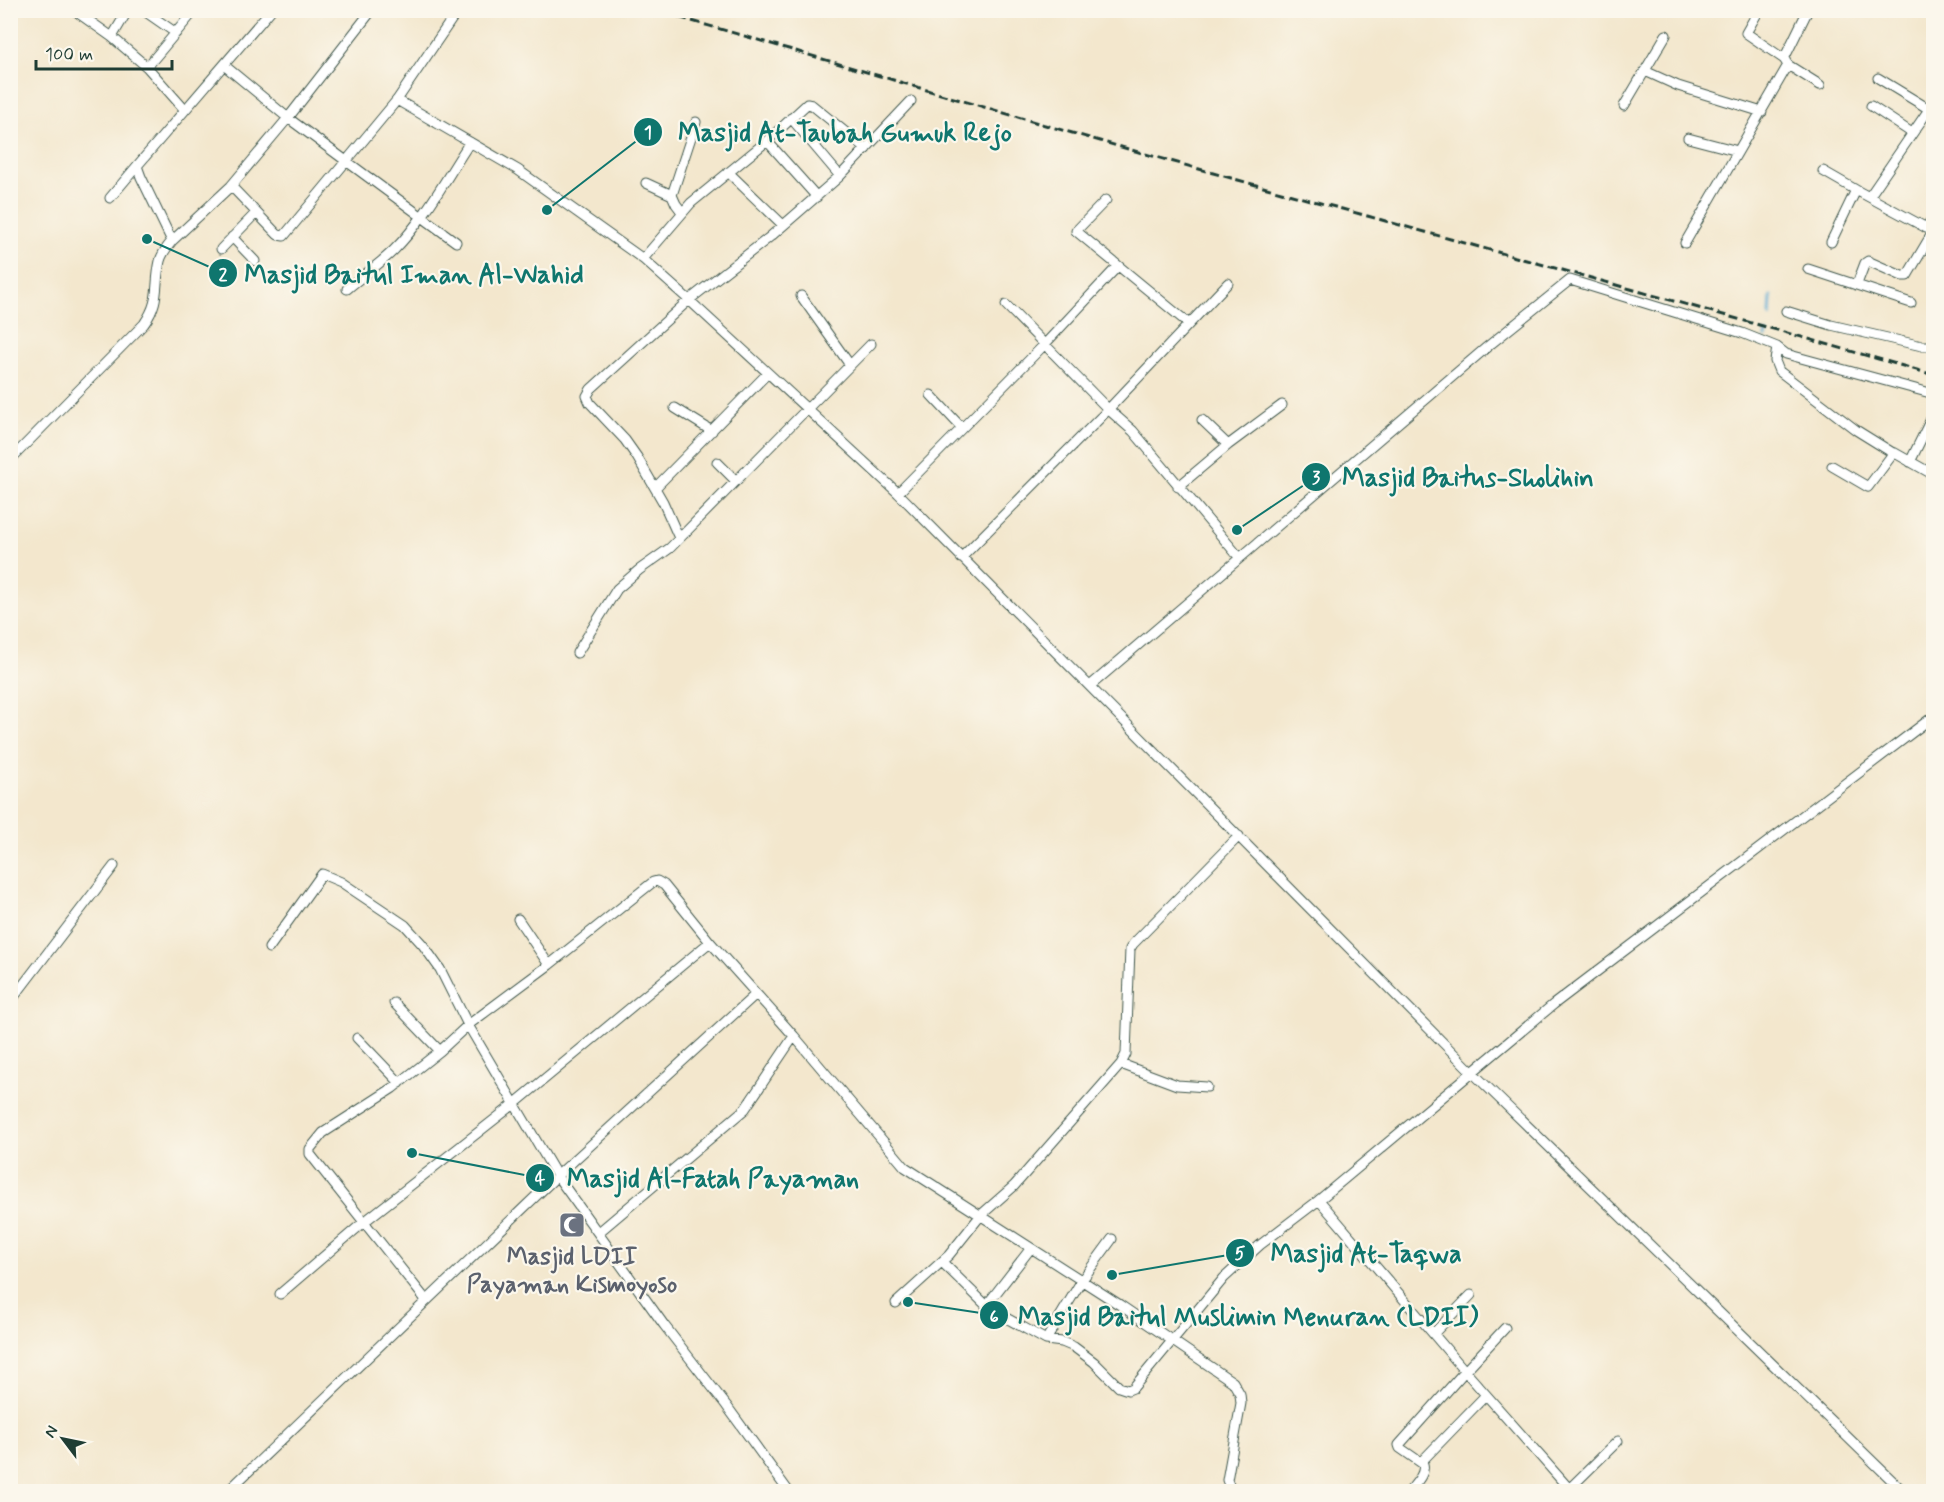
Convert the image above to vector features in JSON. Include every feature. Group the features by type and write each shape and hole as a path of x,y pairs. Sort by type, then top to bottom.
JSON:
{"street":[{"path":"74,10 112,37 147,67 185,110"},
{"path":"112,37 128,10"},
{"path":"143,10 176,33"},
{"path":"147,67 195,10"},
{"path":"110,198 271,10"},
{"path":"10,460 144,324 154,307 160,262 164,252 172,241 233,184 372,10"},
{"path":"233,184 278,236 284,236 397,100 458,10"},
{"path":"1760,10 1746,33 1820,85"},
{"path":"1685,243 1762,112 1808,10"},
{"path":"1624,106 1665,35"},
{"path":"225,66 288,118 456,242"},
{"path":"1645,70 1678,86 1762,112"},
{"path":"1869,197 1931,106 1878,78"},
{"path":"397,100 518,170 643,259 807,408 898,493 1472,1072 1904,1491"},
{"path":"680,538 656,488 625,440 590,403 587,396 591,389 689,300 817,197 911,101"},
{"path":"643,259 682,212 767,141 807,104 866,149"},
{"path":"1871,106 1912,133"},
{"path":"791,118 840,176"},
{"path":"672,195 696,122"},
{"path":"1688,138 1738,151"},
{"path":"767,141 817,197"},
{"path":"347,289 393,251 422,217 470,142"},
{"path":"137,166 172,241"},
{"path":"1823,171 1931,231"},
{"path":"728,172 783,225"},
{"path":"646,183 672,195 682,212"},
{"path":"1831,242 1856,190"},
{"path":"1106,200 1076,231 1188,323"},
{"path":"221,249 256,213"},
{"path":"1857,285 1864,263 1868,261 1907,276 1931,231 1934,216"},
{"path":"232,237 255,261"},
{"path":"898,493 1044,345 1118,266"},
{"path":"1808,269 1911,303"},
{"path":"1090,686 1486,347 1570,280 1713,323 1777,347 1786,354 1934,394"},
{"path":"962,558 1228,283"},
{"path":"801,296 850,365"},
{"path":"1006,304 1044,345 1133,431 1239,557"},
{"path":"1786,311 1831,325 1922,346 1934,346"},
{"path":"577,653 617,589 670,548 871,344"},
{"path":"1777,347 1775,361 1779,371 1856,430 1934,475"},
{"path":"656,488 768,373"},
{"path":"931,395 963,428"},
{"path":"1178,487 1228,445 1282,405"},
{"path":"675,408 712,430"},
{"path":"1910,462 1934,413"},
{"path":"1202,420 1228,445"},
{"path":"1832,466 1868,487 1893,453"},
{"path":"717,462 736,481"},
{"path":"942,1262 997,1314 1046,1340 1062,1342 1074,1347 1094,1362 1119,1387 1128,1390 1138,1383 1224,1278 1260,1245 1319,1200 1554,1004 1934,716"},
{"path":"896,1303 942,1262 971,1230 981,1215 1014,1186 1121,1064 1126,1054 1129,955 1133,944 1239,836"},
{"path":"10,1002 114,866"},
{"path":"269,948 322,874 367,899 405,925 440,969 468,1025 513,1105 557,1176 664,1325 789,1491"},
{"path":"426,1300 310,1154 310,1149 323,1133 400,1083 468,1025 657,881 664,885 710,942 794,1036 905,1167 1082,1280 1233,1382 1240,1394 1241,1403 1227,1480 1232,1491"},
{"path":"518,919 549,965"},
{"path":"280,1294 364,1222 513,1105 710,942"},
{"path":"226,1491 557,1176 756,994"},
{"path":"393,1003 440,1050"},
{"path":"599,1232 745,1108 794,1036"},
{"path":"357,1038 400,1083"},
{"path":"1121,1064 1177,1085 1207,1087"},
{"path":"1319,1200 1569,1490 1618,1441"},
{"path":"1046,1340 1082,1280 1112,1239"},
{"path":"986,1306 1031,1248"},
{"path":"1434,1333 1471,1295"},
{"path":"1409,1491 1424,1470 1423,1464 1399,1448 1399,1445 1505,1328"},
{"path":"1421,1462 1486,1395"}],"waterway":[{"path":"1770,316 1771,296"},
{"path":"1765,337 1766,333"}],"railway":[{"path":"653,10 1103,142 1934,375"}],"place":[{"name":"Masjid At-Taubah Gumuk Rejo","path":"547,210"},
{"name":"Masjid Baitul Iman Al-Wahid","path":"147,239"},
{"name":"Masjid Baitus-Sholihin","path":"1237,530"},
{"name":"Masjid Al-Fatah Payaman","path":"412,1153"},
{"name":"Masjid LDII Payaman Kismoyoso","path":"572,1225"},
{"name":"Masjid At-Taqwa","path":"1112,1275"},
{"name":"Masjid Baitul Muslimin Menuran (LDII)","path":"908,1302"}]}
